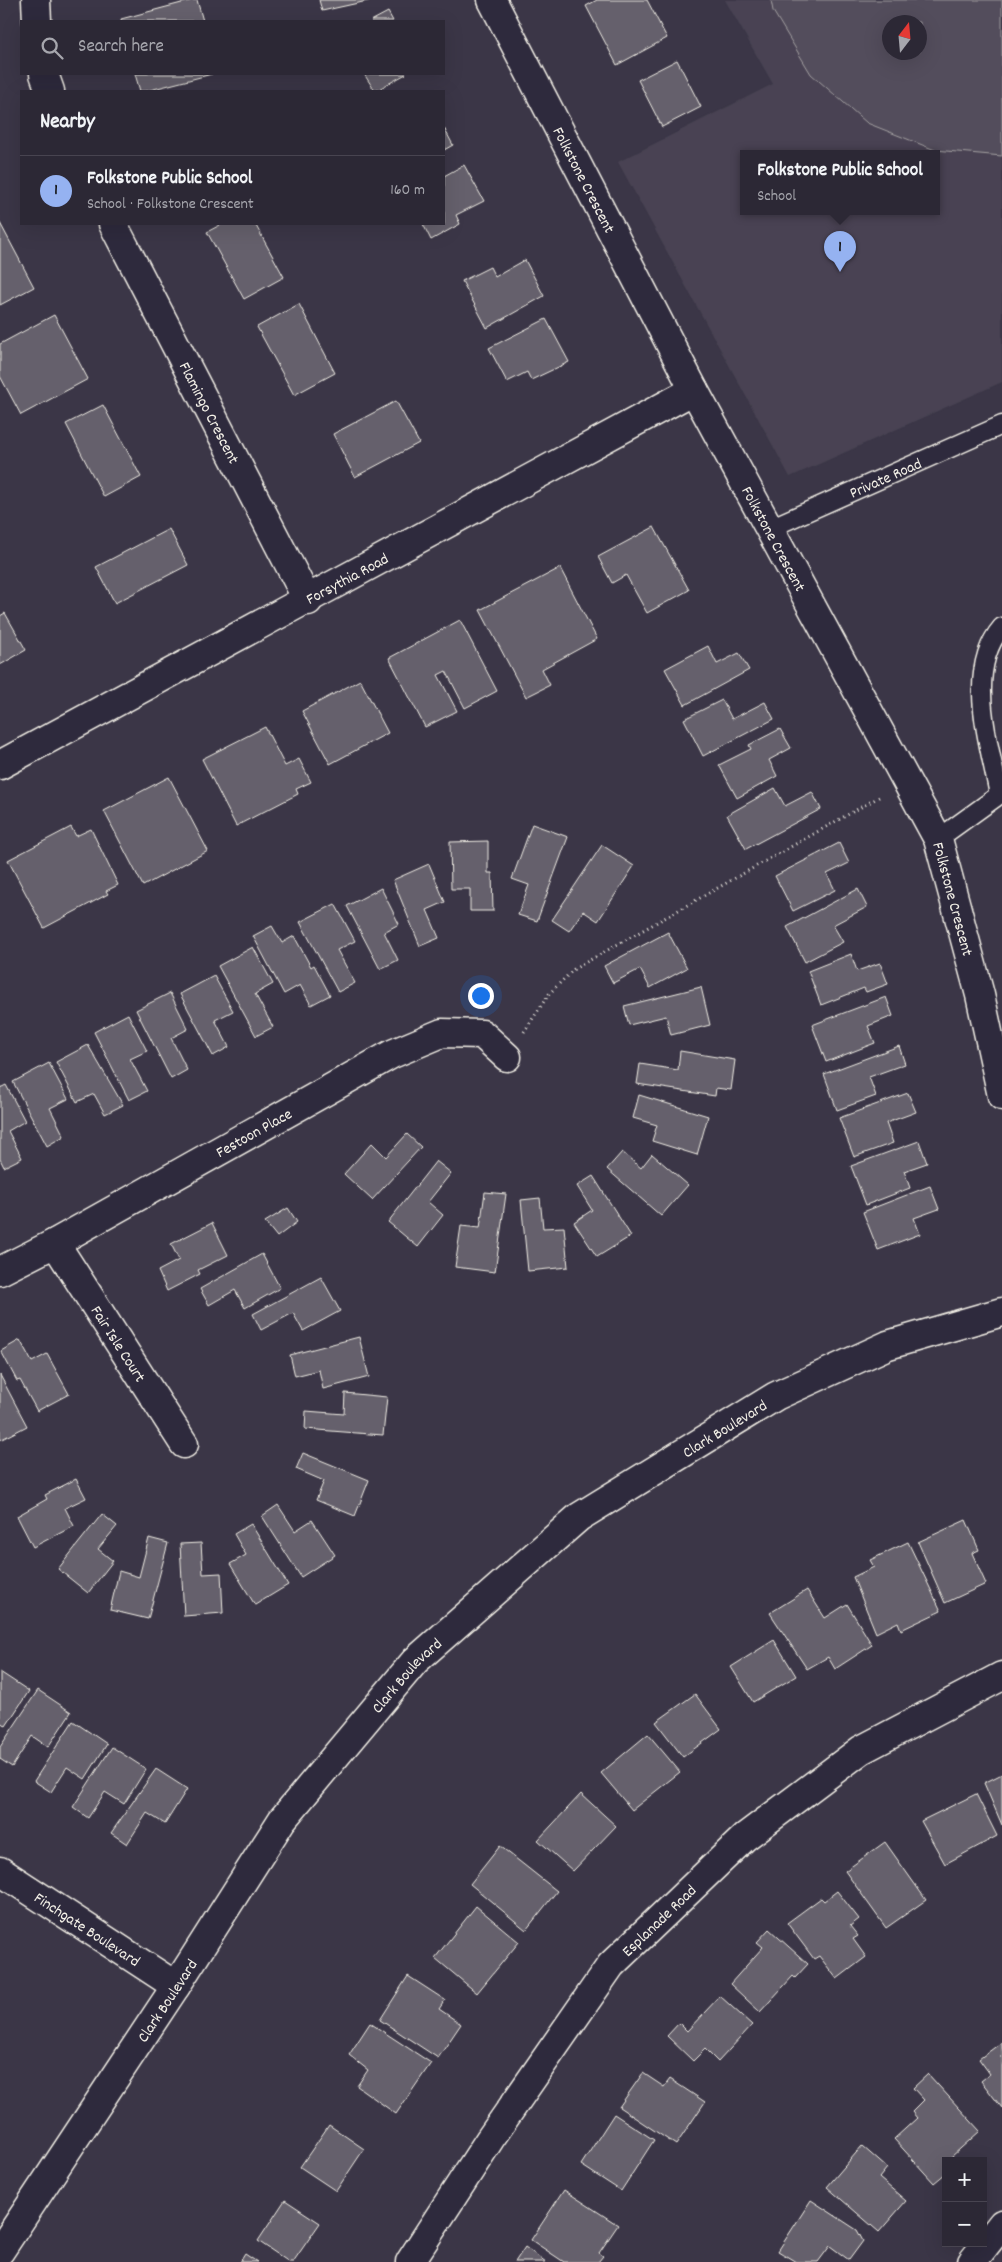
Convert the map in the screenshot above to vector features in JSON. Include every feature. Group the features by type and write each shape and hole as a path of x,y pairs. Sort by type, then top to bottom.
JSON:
{"street":[{"path":"36,0 37,20"},
{"name":"Folkstone Crescent","path":"492,0 694,390 938,839 980,995 1002,1096"},
{"path":"44,75 50,90"},
{"name":"Flamingo Crescent","path":"114,225 308,601"},
{"name":"Forsythia Road","path":"0,765 308,601 694,390"},
{"name":"Festoon Place","path":"0,1271 55,1243 392,1054 442,1033 482,1034 508,1056"},
{"name":"Fair Isle Court","path":"55,1243 184,1444"},
{"name":"Clark Boulevard","path":"0,2251 176,1986 282,1820 415,1661 579,1516 776,1396 888,1345 1002,1312"},
{"name":"Esplanade Road","path":"410,2262 490,2139 612,1965 746,1837 861,1750 1002,1676"},
{"name":"Finchgate Boulevard","path":"0,1871 176,1986"},
{"path":"972,2262 1002,2224"}],"lane":[{"name":"Private Road","path":"768,529 1002,425"},
{"path":"938,839 999,795 980,694 986,654 1002,627"}],"path":[{"path":"508,1056 549,994 574,969 906,782"}],"shaded area":[{"path":"725,0 1002,0 1002,382 790,477 618,162 773,84"},
{"path":"771,0 1002,0 1002,156 935,150 867,123 811,74 773,11"}],"building":[{"path":"197,0 203,20 121,20"},
{"path":"319,0 372,0 322,11"},
{"path":"597,0 647,0 667,38 617,65 586,6"},
{"path":"388,12 392,20 373,20"},
{"path":"677,60 701,107 662,127 638,80"},
{"path":"135,75 208,75 150,90 140,90"},
{"path":"365,75 404,75 377,90 374,90"},
{"path":"445,130 453,145 445,149"},
{"path":"464,165 484,201 456,215 460,224 431,240 424,225 445,225 445,175"},
{"path":"0,223 34,287 0,305"},
{"path":"220,225 256,225 284,277 244,299 207,232"},
{"path":"525,260 544,296 487,328 462,281 490,267 495,277"},
{"path":"299,304 335,373 294,395 257,327"},
{"path":"54,315 88,379 21,415 0,376 0,344"},
{"path":"546,319 569,362 531,380 527,372 507,382 489,348"},
{"path":"396,401 419,443 355,477 333,434"},
{"path":"103,405 141,477 104,497 66,424"},
{"path":"654,527 689,590 647,613 626,575 612,583 598,557"},
{"path":"169,529 188,565 115,603 96,567"},
{"path":"560,568 597,639 542,669 550,685 526,697 480,610"},
{"path":"5,613 26,650 0,665 0,616"},
{"path":"460,620 497,691 465,708 446,671 438,675 457,711 425,727 389,658"},
{"path":"708,646 717,664 739,653 749,670 685,705 665,669"},
{"path":"360,680 388,733 330,764 302,711"},
{"path":"722,700 732,719 765,702 774,719 703,756 684,719"},
{"path":"265,727 285,766 299,759 311,782 296,789 298,794 236,826 202,759"},
{"path":"780,729 791,748 769,760 777,776 737,798 719,765 751,749 749,745"},
{"path":"169,777 208,851 143,886 104,811"},
{"path":"775,788 785,806 812,792 821,809 746,849 727,815"},
{"path":"532,824 568,837 537,921 518,915 529,885 512,879"},
{"path":"71,827 76,836 91,829 118,885 106,891 108,894 44,928 8,860"},
{"path":"488,841 488,873 492,873 493,911 470,911 470,889 451,889 450,842"},
{"path":"839,843 849,863 827,874 835,890 793,911 775,876"},
{"path":"602,845 634,866 598,921 583,911 569,931 552,920"},
{"path":"429,864 445,902 427,910 439,938 420,946 393,880"},
{"path":"381,888 399,924 384,932 398,960 380,969 347,906"},
{"path":"858,889 867,907 833,925 843,942 805,962 787,927"},
{"path":"335,904 355,941 337,950 355,983 338,992 300,922"},
{"path":"272,926 282,943 294,936 311,967 314,965 330,995 311,1005 300,985 284,994 253,936"},
{"path":"668,932 687,968 650,988 640,969 613,983 604,966"},
{"path":"253,947 273,984 255,994 273,1027 256,1036 218,966"},
{"path":"851,954 857,971 880,963 888,984 866,992 864,988 821,1005 808,971"},
{"path":"214,976 233,1011 215,1020 229,1047 213,1056 180,994"},
{"path":"701,987 710,1025 671,1035 666,1016 629,1025 624,1006"},
{"path":"170,993 188,1029 171,1038 187,1070 171,1079 136,1010"},
{"path":"886,997 893,1016 868,1026 875,1043 826,1062 812,1025"},
{"path":"128,1014 147,1051 130,1059 147,1091 129,1100 94,1032"},
{"path":"88,1045 123,1105 105,1114 94,1094 77,1102 56,1062"},
{"path":"899,1046 905,1064 869,1077 876,1096 837,1110 824,1074"},
{"path":"680,1051 735,1060 731,1090 716,1088 715,1096 637,1084 640,1064 678,1070"},
{"path":"49,1063 68,1099 50,1108 64,1136 47,1146 13,1082"},
{"path":"6,1085 25,1121 8,1131 22,1158 4,1167 0,1159 0,1088"},
{"path":"908,1093 916,1112 886,1123 893,1143 854,1157 839,1118"},
{"path":"639,1095 708,1116 697,1155 652,1141 657,1125 633,1118"},
{"path":"407,1134 421,1147 372,1200 344,1174 372,1143 386,1157"},
{"path":"919,1141 927,1163 904,1171 910,1188 866,1205 851,1166"},
{"path":"622,1152 641,1168 652,1154 688,1185 661,1216 607,1169"},
{"path":"436,1161 451,1173 428,1202 443,1215 418,1247 388,1222"},
{"path":"593,1176 631,1236 597,1257 574,1222 592,1210 577,1186"},
{"path":"930,1186 939,1209 914,1218 920,1234 878,1250 863,1212"},
{"path":"485,1192 506,1194 495,1272 455,1267 461,1226 480,1228"},
{"path":"540,1198 543,1228 564,1227 568,1267 528,1271 521,1200"},
{"path":"288,1208 297,1222 277,1237 265,1222"},
{"path":"212,1223 228,1255 198,1270 200,1274 167,1291 158,1271 179,1260 171,1244"},
{"path":"262,1254 280,1288 245,1308 235,1290 209,1305 200,1289"},
{"path":"321,1277 340,1311 303,1331 293,1313 261,1330 253,1314"},
{"path":"359,1337 369,1377 323,1389 319,1370 295,1376 290,1355"},
{"path":"20,1340 32,1362 47,1354 69,1394 37,1411 20,1380 17,1381 1,1351"},
{"path":"0,1375 27,1426 0,1440"},
{"path":"345,1393 387,1397 383,1435 305,1429 306,1411 344,1414"},
{"path":"303,1453 369,1480 355,1516 316,1500 324,1481 296,1469"},
{"path":"76,1479 86,1498 65,1508 74,1526 33,1547 17,1516 47,1499 45,1495"},
{"path":"278,1505 295,1531 312,1520 335,1555 301,1577 262,1516"},
{"path":"102,1514 117,1526 98,1549 113,1561 88,1593 58,1569"},
{"path":"966,1520 979,1550 972,1553 986,1584 945,1603 918,1542"},
{"path":"251,1524 288,1585 255,1605 230,1564 246,1555 234,1534"},
{"path":"149,1538 168,1543 148,1619 110,1610 119,1571 139,1577"},
{"path":"908,1542 941,1611 901,1630 898,1622 876,1633 853,1577 874,1567 870,1560"},
{"path":"201,1543 203,1574 221,1573 223,1613 184,1616 180,1544"},
{"path":"807,1590 825,1618 847,1604 872,1645 835,1669 828,1657 807,1669 770,1613"},
{"path":"774,1640 796,1676 753,1702 731,1667"},
{"path":"0,1672 29,1691 6,1726 0,1722"},
{"path":"38,1690 71,1712 48,1747 32,1736 12,1767 0,1759 0,1747"},
{"path":"695,1694 721,1729 683,1757 656,1722"},
{"path":"73,1721 107,1744 85,1779 67,1767 51,1792 34,1781"},
{"path":"648,1734 680,1772 632,1810 601,1773"},
{"path":"112,1747 146,1769 124,1804 105,1792 88,1818 73,1807"},
{"path":"156,1769 187,1789 165,1824 147,1813 127,1844 111,1833"},
{"path":"1002,1774 1002,1825 984,1783"},
{"path":"581,1794 616,1826 573,1871 538,1840"},
{"path":"976,1794 997,1836 945,1864 921,1821"},
{"path":"885,1842 926,1900 886,1928 845,1871"},
{"path":"500,1846 557,1891 526,1930 470,1884"},
{"path":"837,1891 859,1919 850,1926 858,1936 853,1939 866,1957 837,1979 819,1956 814,1959 787,1923 821,1898 824,1901"},
{"path":"476,1906 519,1942 477,1993 435,1958"},
{"path":"769,1929 808,1964 795,1978 793,1976 760,2012 730,1984 763,1947 757,1942"},
{"path":"408,1976 445,2000 439,2009 461,2024 438,2058 380,2020"},
{"path":"720,1996 752,2025 718,2062 705,2049 693,2061 667,2036 679,2023 687,2031"},
{"path":"370,2023 431,2063 396,2114 357,2086 368,2070 349,2055"},
{"path":"1002,2042 1002,2108 981,2081 990,2074 979,2059"},
{"path":"643,2073 664,2087 670,2079 705,2102 676,2145 619,2107"},
{"path":"928,2074 980,2131 951,2157 942,2157 942,2176 934,2183 894,2139 917,2118 912,2112 924,2100 913,2088"},
{"path":"614,2114 654,2140 621,2191 581,2165"},
{"path":"329,2125 364,2149 336,2191 300,2167"},
{"path":"862,2146 887,2168 879,2178 906,2201 879,2232 827,2187"},
{"path":"564,2190 618,2225 599,2253 603,2256 598,2262 564,2262 531,2240"},
{"path":"285,2200 320,2223 293,2262 289,2262 258,2241"},
{"path":"811,2200 857,2230 863,2241 849,2260 830,2246 818,2262 796,2262 778,2251"},
{"path":"525,2247 546,2262 515,2262"},
{"path":"245,2254 257,2262 240,2262"}],"place":[{"name":"Folkstone Public School","path":"840,272"}]}
